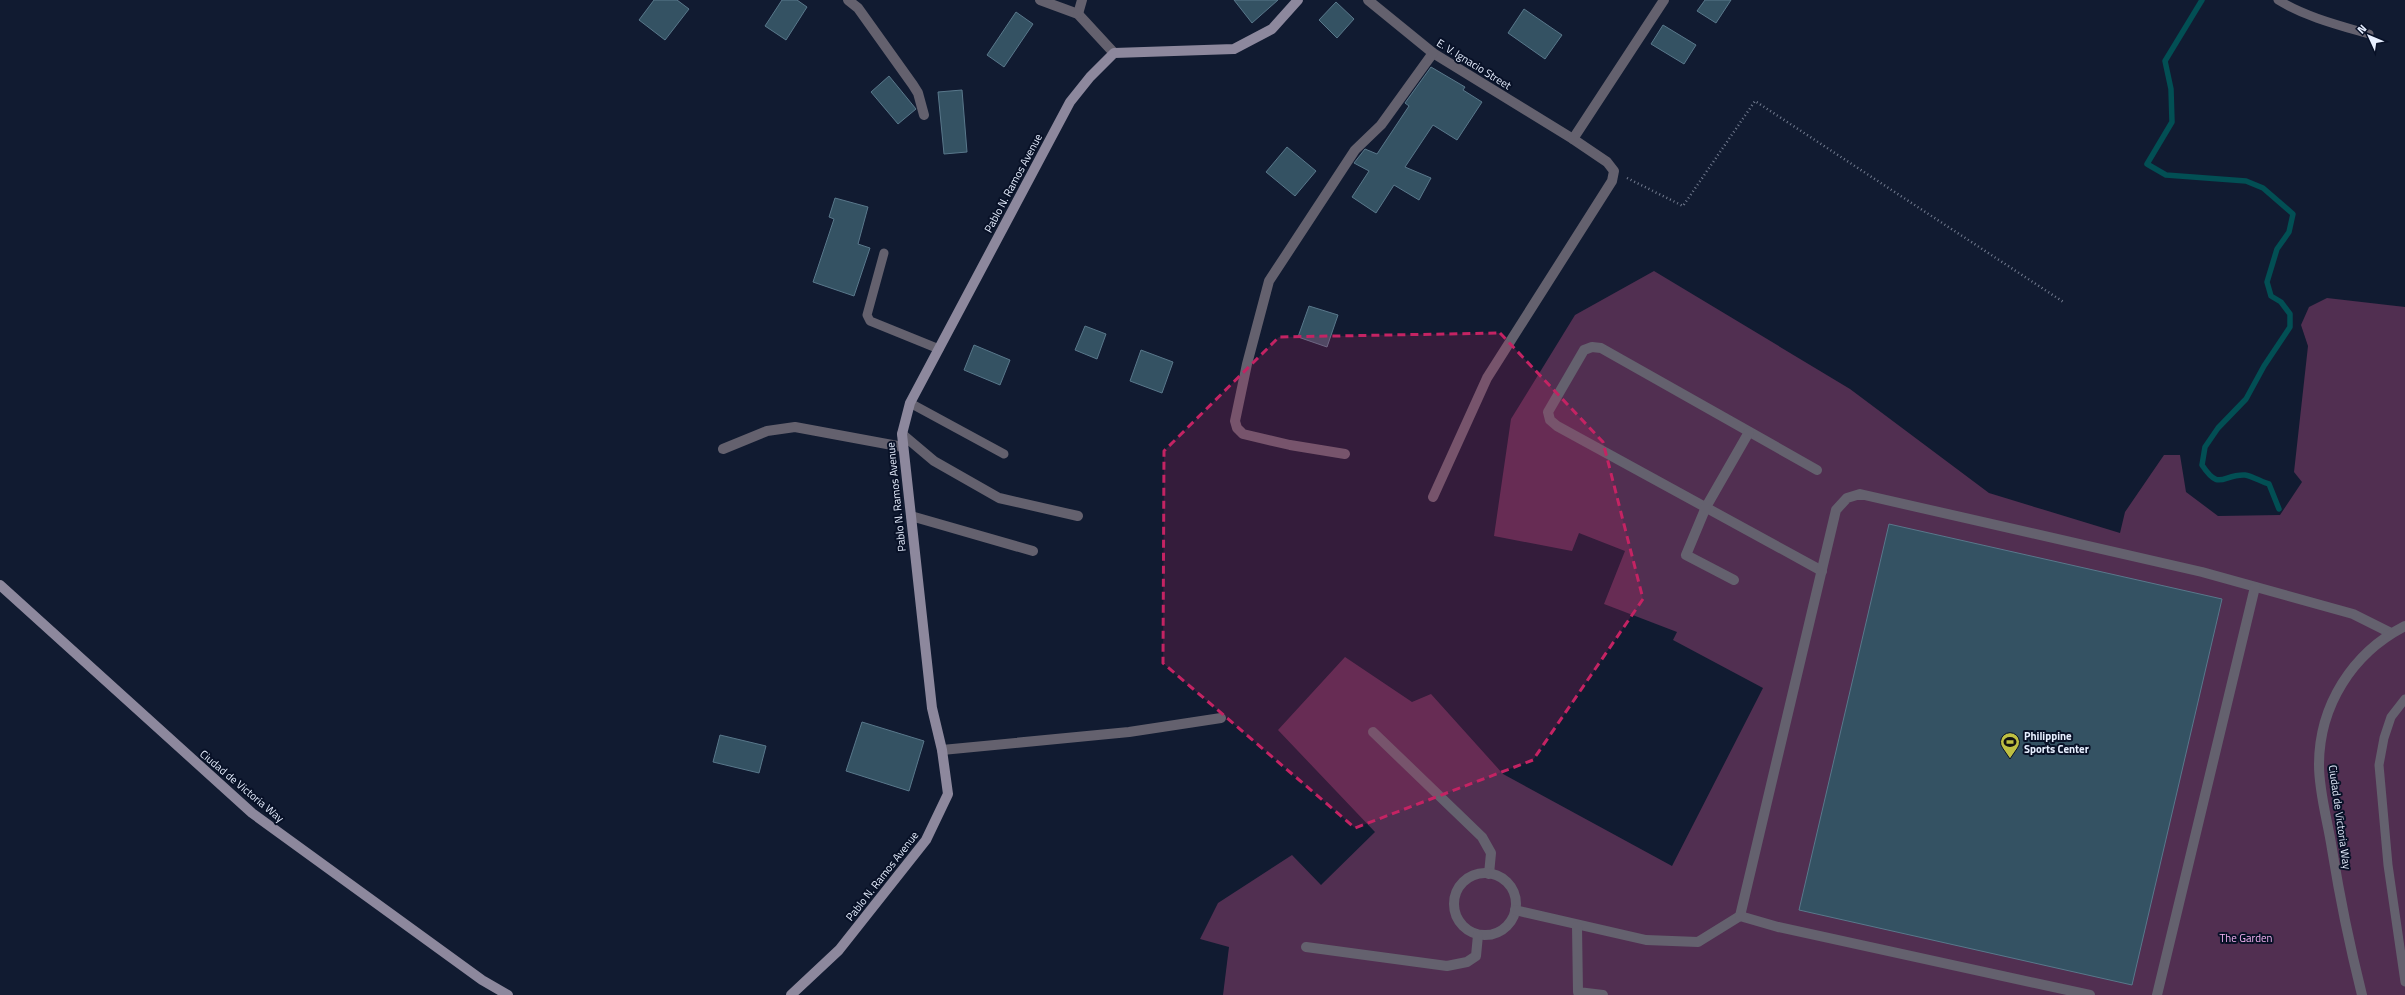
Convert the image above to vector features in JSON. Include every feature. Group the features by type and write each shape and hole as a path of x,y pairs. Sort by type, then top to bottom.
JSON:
{"street":[{"path":"848,0 858,8 913,85 918,93 924,115"},
{"path":"1040,0 1078,14 1114,53 1234,49 1272,29 1298,0"},
{"path":"1078,14 1082,0"},
{"name":"E. V. Ignacio Street","path":"1368,0 1433,53 1573,139 1607,162 1614,171"},
{"path":"1573,139 1664,0"},
{"name":"Pablo N. Ramos Avenue","path":"792,995 839,950 926,840 948,794 942,750 932,708 902,434 910,403 1070,102 1090,76 1114,53"},
{"path":"1345,454 1290,446 1243,434 1237,428 1235,421 1247,364 1269,281 1355,150 1381,125 1433,53"},
{"path":"1433,497 1487,378 1612,181 1614,171"},
{"path":"1817,470 1601,348 1592,347 1584,350 1548,412 1550,420 1557,426 1822,571"},
{"path":"723,449 767,431 795,427 903,447"},
{"path":"1734,580 1686,554 1706,507 1749,432"},
{"path":"902,434 934,461 999,498 1078,516"},
{"path":"1515,910 1577,926 1646,940 1698,942 1740,916 1836,510 1847,498 1860,494 2202,572 2353,614 2391,633"},
{"path":"911,516 1033,551"},
{"name":"Ciudad de Victoria Way","path":"0,585 252,813 482,980 508,995"},
{"path":"2157,995 2255,587"},
{"name":"Ciudad de Victoria Way","path":"2362,995 2344,921 2323,792 2320,760 2322,733 2336,694 2347,675 2368,651 2391,633 2405,626"},
{"path":"942,750 1129,732 1221,718"},
{"path":"1372,732 1482,837 1491,853 1489,874"},
{"path":"1489,874 1505,881 1512,889 1515,900 1515,910 1505,928 1488,935 1478,935 1462,925 1454,908 1455,898 1458,888 1466,880 1475,875 1489,874"},
{"path":"1740,916 1778,927 2090,995"},
{"path":"1577,926 1578,992 1603,995"},
{"path":"1306,947 1447,966 1467,962 1476,956 1478,935"}],"lane":[{"path":"2278,0 2292,9 2332,24 2369,34"},
{"path":"884,253 868,315 870,321 939,349"},
{"path":"910,403 1004,454"},
{"path":"2405,699 2391,717 2384,738 2379,764 2388,865 2405,982"}],"path":[{"path":"1614,171 1683,206 1755,101 2065,303"}],"highlighted area":[{"path":"1500,333 1603,442 1643,599 1533,760 1355,828 1163,663 1164,451 1279,337"}],"green space":[{"name":"The Garden","path":"1654,271 1850,389 1989,493 2120,533 2125,512 2164,455 2180,455 2186,492 2218,516 2280,515 2302,482 2294,472 2308,346 2301,325 2309,307 2327,298 2405,307 2405,995 1223,995 1229,947 1200,939 1218,903 1292,855 1321,885 1375,832 1278,730 1345,657 1412,702 1431,694 1503,774 1672,866 1763,688 1673,640 1677,632 1604,604 1625,551 1579,533 1572,551 1494,536 1511,419 1575,315"}],"building":[{"path":"654,0 677,0 689,9 665,40 639,20"},
{"path":"782,0 797,0 807,7 786,40 765,26"},
{"path":"1234,0 1278,0 1252,23"},
{"path":"1705,0 1731,0 1716,23 1697,11"},
{"path":"1336,2 1354,19 1337,38 1319,20"},
{"path":"1524,9 1562,35 1545,59 1508,33"},
{"path":"1016,12 1033,24 1004,67 987,55"},
{"path":"1663,25 1696,45 1684,64 1651,44"},
{"path":"1431,67 1465,87 1463,90 1482,102 1457,140 1433,125 1405,167 1431,178 1419,200 1394,185 1376,213 1352,197 1369,171 1354,163 1365,149 1377,154 1409,106 1405,103"},
{"path":"889,76 916,109 898,124 871,92"},
{"path":"962,90 967,152 944,154 938,92"},
{"path":"1287,147 1316,171 1295,196 1266,172"},
{"path":"835,198 868,207 858,244 870,248 854,296 813,282 834,219 829,217"},
{"path":"1309,306 1338,315 1327,347 1298,337"},
{"path":"1085,326 1106,334 1097,359 1075,350"},
{"path":"974,345 1010,360 1000,385 964,370"},
{"path":"1141,350 1173,362 1162,393 1130,381"},
{"name":"Philippine Sports Center","path":"1889,524 2222,599 2132,985 1799,910"},
{"path":"862,722 924,741 909,791 846,771"},
{"path":"720,735 766,746 759,773 713,762"}],"waterway":[{"path":"2202,0 2165,61 2171,89 2172,122 2147,164 2166,175 2246,181 2263,188 2293,214 2289,232 2277,249 2267,282 2271,296 2281,302 2290,314 2290,327 2264,366 2246,399 2218,428 2205,447 2202,465 2208,473 2217,480 2222,480 2237,475 2245,475 2269,484 2279,509"}],"place":[{"name":"Philippine Sports Center","path":"2010,759"}]}
